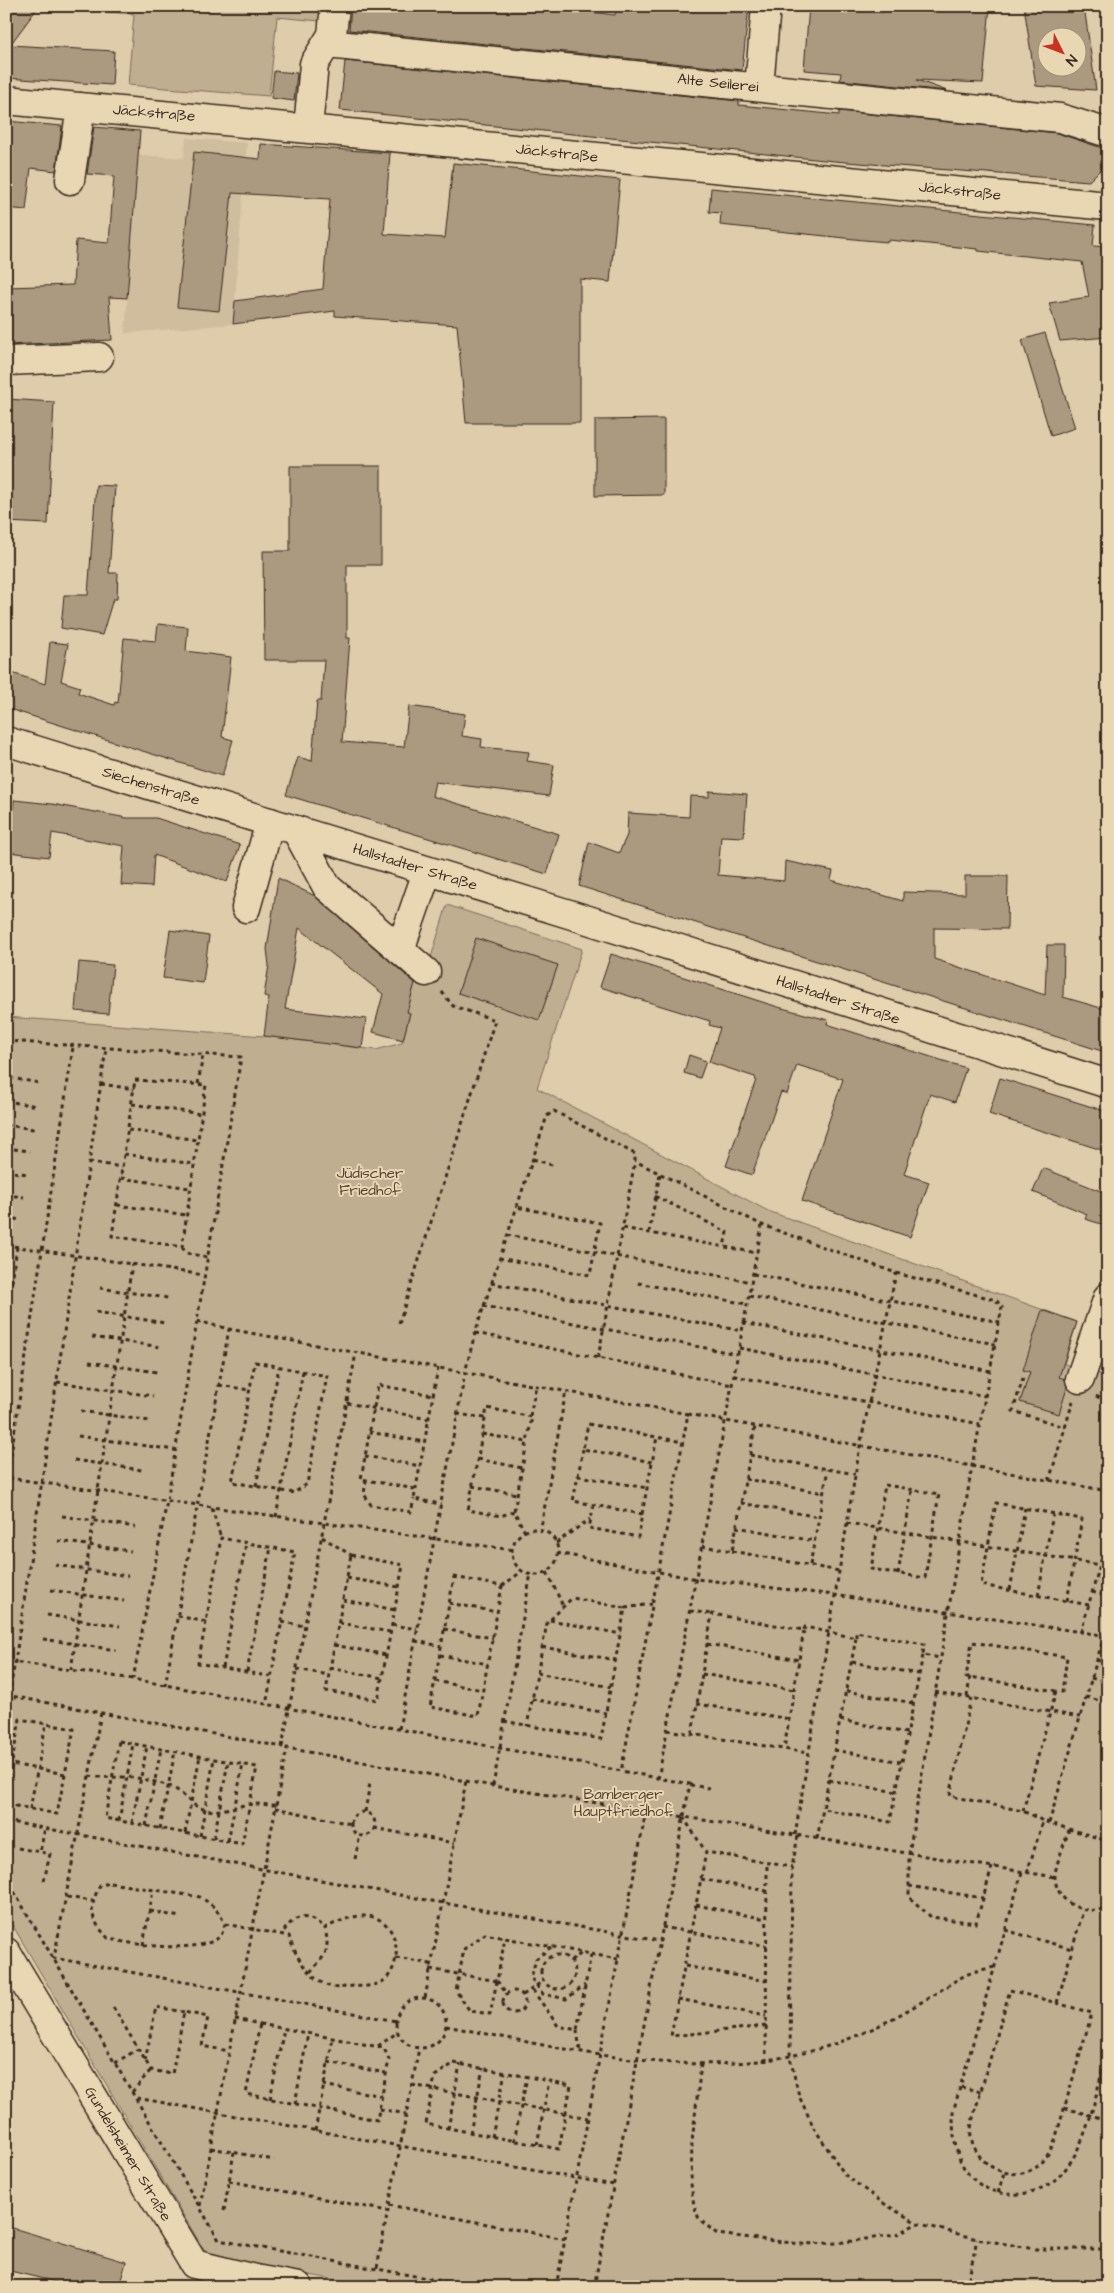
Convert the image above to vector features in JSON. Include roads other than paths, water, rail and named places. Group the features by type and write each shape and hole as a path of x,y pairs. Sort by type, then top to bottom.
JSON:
{"street":[{"path":"308,128 314,64 332,35 335,6"},
{"path":"759,87 766,6"},
{"name":"Alte Seilerei","path":"327,44 1060,118 1108,133"},
{"name":"Jäckstraße","path":"6,100 1108,206"},
{"path":"70,180 81,107"},
{"path":"6,361 99,358"},
{"name":"Siechenstraße","path":"6,741 296,830"},
{"path":"246,908 270,822"},
{"path":"296,830 327,887 426,972"},
{"name":"Hallstadter Straße","path":"296,830 1108,1084"},
{"path":"400,950 427,872"},
{"path":"1078,1387 1108,1297"},
{"name":"Gundelsheimer Straße","path":"6,1952 194,2264 255,2280 298,2287"}],"park label":[{"name":"Jüdischer Friedhof","path":"370,1182"},
{"name":"Bamberger Hauptfriedhof","path":"623,1802"}]}
